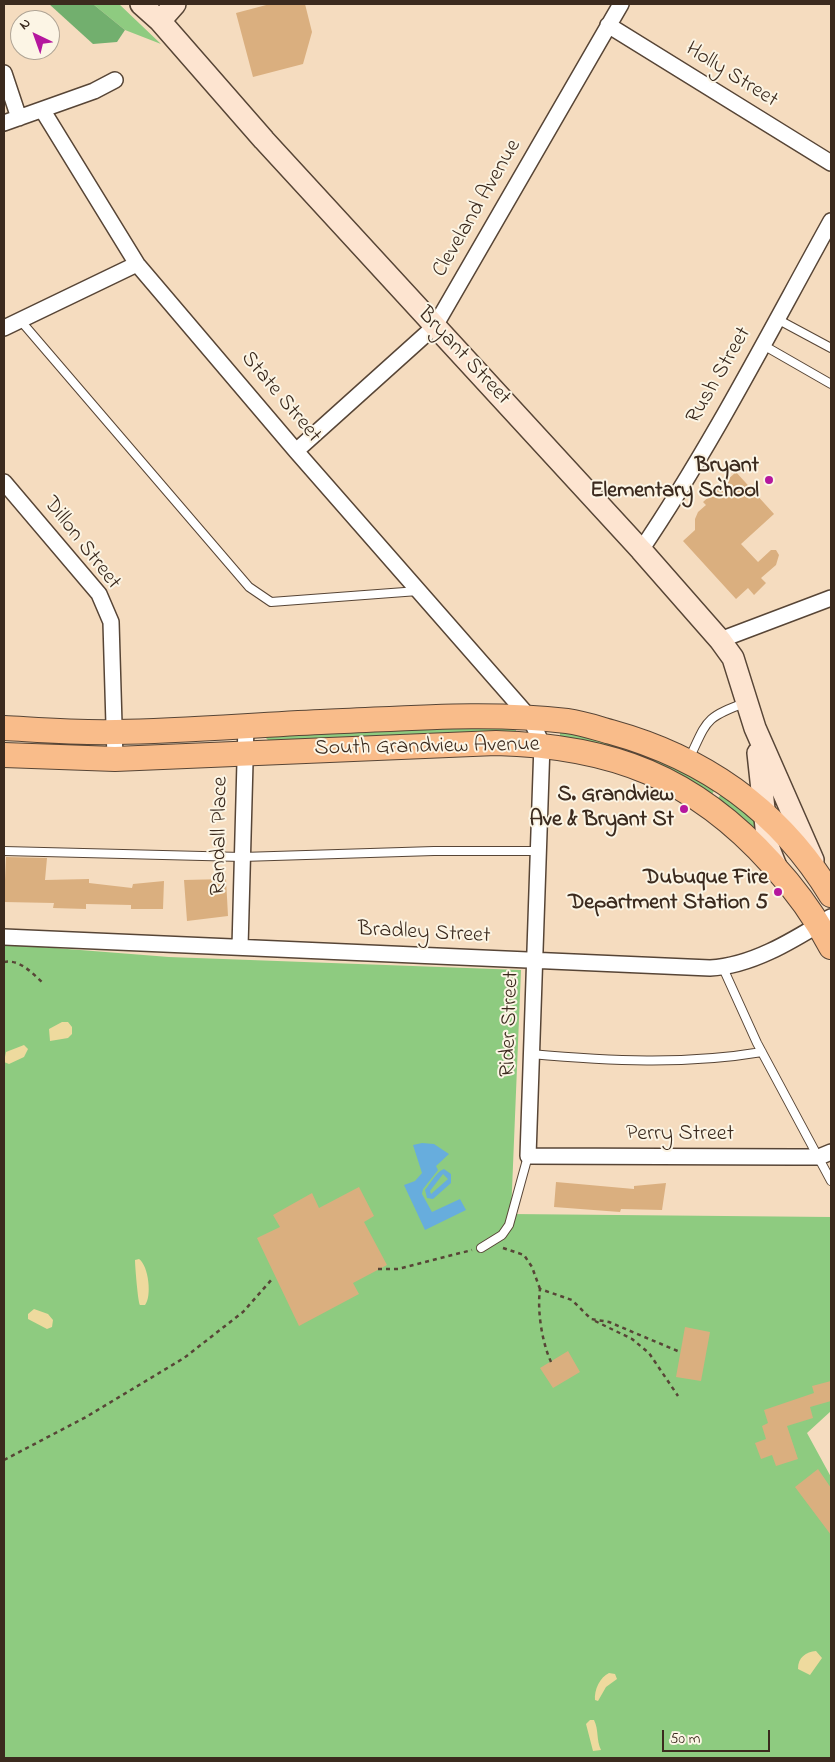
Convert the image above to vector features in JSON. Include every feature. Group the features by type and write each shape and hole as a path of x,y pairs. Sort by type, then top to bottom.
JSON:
{"main road":[{"name":"Bryant Street","path":"141,4 160,21 264,140 641,550 720,640 733,658 755,728"},
{"path":"160,21 175,4"},
{"name":"South Grandview Avenue","path":"4,728 115,732 463,717 530,718 570,721 634,738 675,753 727,784 765,816 802,852 828,889"},
{"path":"755,728 770,854 777,869"},
{"path":"755,728 828,889"},
{"name":"South Grandview Avenue","path":"4,755 115,759 245,752 496,743 542,744 607,757 674,784 699,798 728,820 777,869 806,904 825,921 831,947"},
{"path":"727,784 738,785 751,780 757,775 760,766"}],"street":[{"name":"Cleveland Avenue","path":"296,451 435,326 621,4"},
{"name":"Holly Street","path":"608,25 831,163"},
{"path":"4,74 19,118"},
{"path":"4,123 43,111 94,91 116,80"},
{"name":"State Street","path":"43,111 137,264 296,451 509,695"},
{"name":"Rush Street","path":"641,550 664,517 763,345 831,221"},
{"path":"4,328 137,264"},
{"name":"Dillon Street","path":"4,482 99,594 111,622 115,759"},
{"path":"720,640 831,598"},
{"name":"Rider Street","path":"509,695 530,718 542,744 528,1156"},
{"name":"Randall Place","path":"240,947 246,725"},
{"name":"Bradley Street","path":"4,936 723,968 746,962 825,921"},
{"name":"Perry Street","path":"528,1156 825,1154"}],"lane":[{"path":"777,319 831,348"},
{"path":"20,320 249,587 271,602 418,591"},
{"path":"763,345 831,384"},
{"path":"688,760 707,721 722,711 746,702"},
{"path":"4,851 242,857 434,851 538,851"},
{"path":"723,968 762,1052 825,1154 831,1181"},
{"path":"531,1054 610,1061 719,1059 762,1052"},
{"path":"481,1248 502,1235 509,1226 514,1216 528,1156"}],"path":[{"path":"4,962 10,961 22,965 43,983"},
{"path":"378,1269 398,1269 481,1248 509,1248 524,1255 532,1267 540,1289 538,1299 542,1326 546,1352 551,1362"},
{"path":"4,1460 86,1417 184,1358 243,1312 273,1278"},
{"path":"540,1289 572,1300 591,1319 632,1339 649,1353 678,1396"},
{"path":"591,1319 609,1322 680,1352"}],"green space":[{"path":"49,4 93,4 125,30 117,42 93,44 60,14 60,10 56,10"},
{"path":"93,4 119,4 161,44 125,30"},
{"path":"516,727 516,733 270,742 266,738 267,735 274,733"},
{"path":"560,730 637,748 715,789 710,798 560,737"},
{"path":"722,793 756,821 762,838 716,801"},
{"path":"4,944 169,957 521,970 511,1214 831,1217 831,1411 807,1433 831,1477 831,1758 4,1758"}],"sand":[{"path":"62,1022 68,1022 72,1027 72,1034 68,1038 50,1041 49,1029"},
{"path":"24,1045 28,1049 24,1057 9,1064 4,1062 6,1052"},
{"path":"139,1259 145,1268 149,1289 145,1305 140,1305 138,1298 135,1260"},
{"path":"34,1309 48,1314 53,1320 52,1327 47,1329 28,1319 28,1314"},
{"path":"816,1651 822,1658 810,1675 798,1669 799,1661 803,1656"},
{"path":"609,1673 615,1674 617,1679 606,1687 598,1701 595,1700 598,1684"},
{"path":"590,1720 594,1720 596,1724 601,1750 593,1751 586,1724"}],"water":[{"path":"422,1143 434,1144 449,1154 436,1166 438,1170 423,1189 422,1194 432,1212 460,1199 466,1210 425,1230 404,1185 415,1181 422,1173 413,1145"},
{"path":"444,1169 451,1174 451,1183 433,1199 427,1198 425,1190 441,1170","holes":["443,1174 448,1179 431,1194 430,1191"]}],"building":[{"path":"270,4 305,4 312,32 303,64 253,77 236,13"},
{"path":"736,472 774,514 741,544 758,562 771,550 776,550 779,555 776,565 761,578 766,583 754,595 748,588 736,599 683,541 695,530 695,519 698,512 706,505 703,502"},
{"path":"6,857 47,858 45,880 89,879 89,883 132,888 133,884 164,881 163,909 131,909 131,905 86,904 86,909 53,908 54,903 4,902"},
{"path":"226,879 228,916 187,921 184,880"},
{"path":"556,1182 634,1189 634,1186 666,1183 662,1210 621,1209 620,1212 554,1207"},
{"path":"359,1187 374,1216 364,1222 387,1265 353,1283 359,1294 299,1326 257,1238 280,1227 273,1215 312,1193 319,1208"},
{"path":"685,1327 710,1332 701,1381 676,1377"},
{"path":"568,1351 580,1372 553,1388 540,1368"},
{"path":"831,1381 831,1401 810,1407 813,1418 787,1426 798,1459 776,1466 772,1455 761,1459 755,1443 766,1439 762,1426 768,1423 764,1410 814,1393 812,1386"},
{"path":"818,1469 831,1488 831,1535 795,1487"}],"place":[{"name":"Bryant Elementary School","path":"769,480"},
{"name":"S. Grandview Ave & Bryant St","path":"684,809"},
{"name":"Dubuque Fire Department Station 5","path":"778,892"}]}
